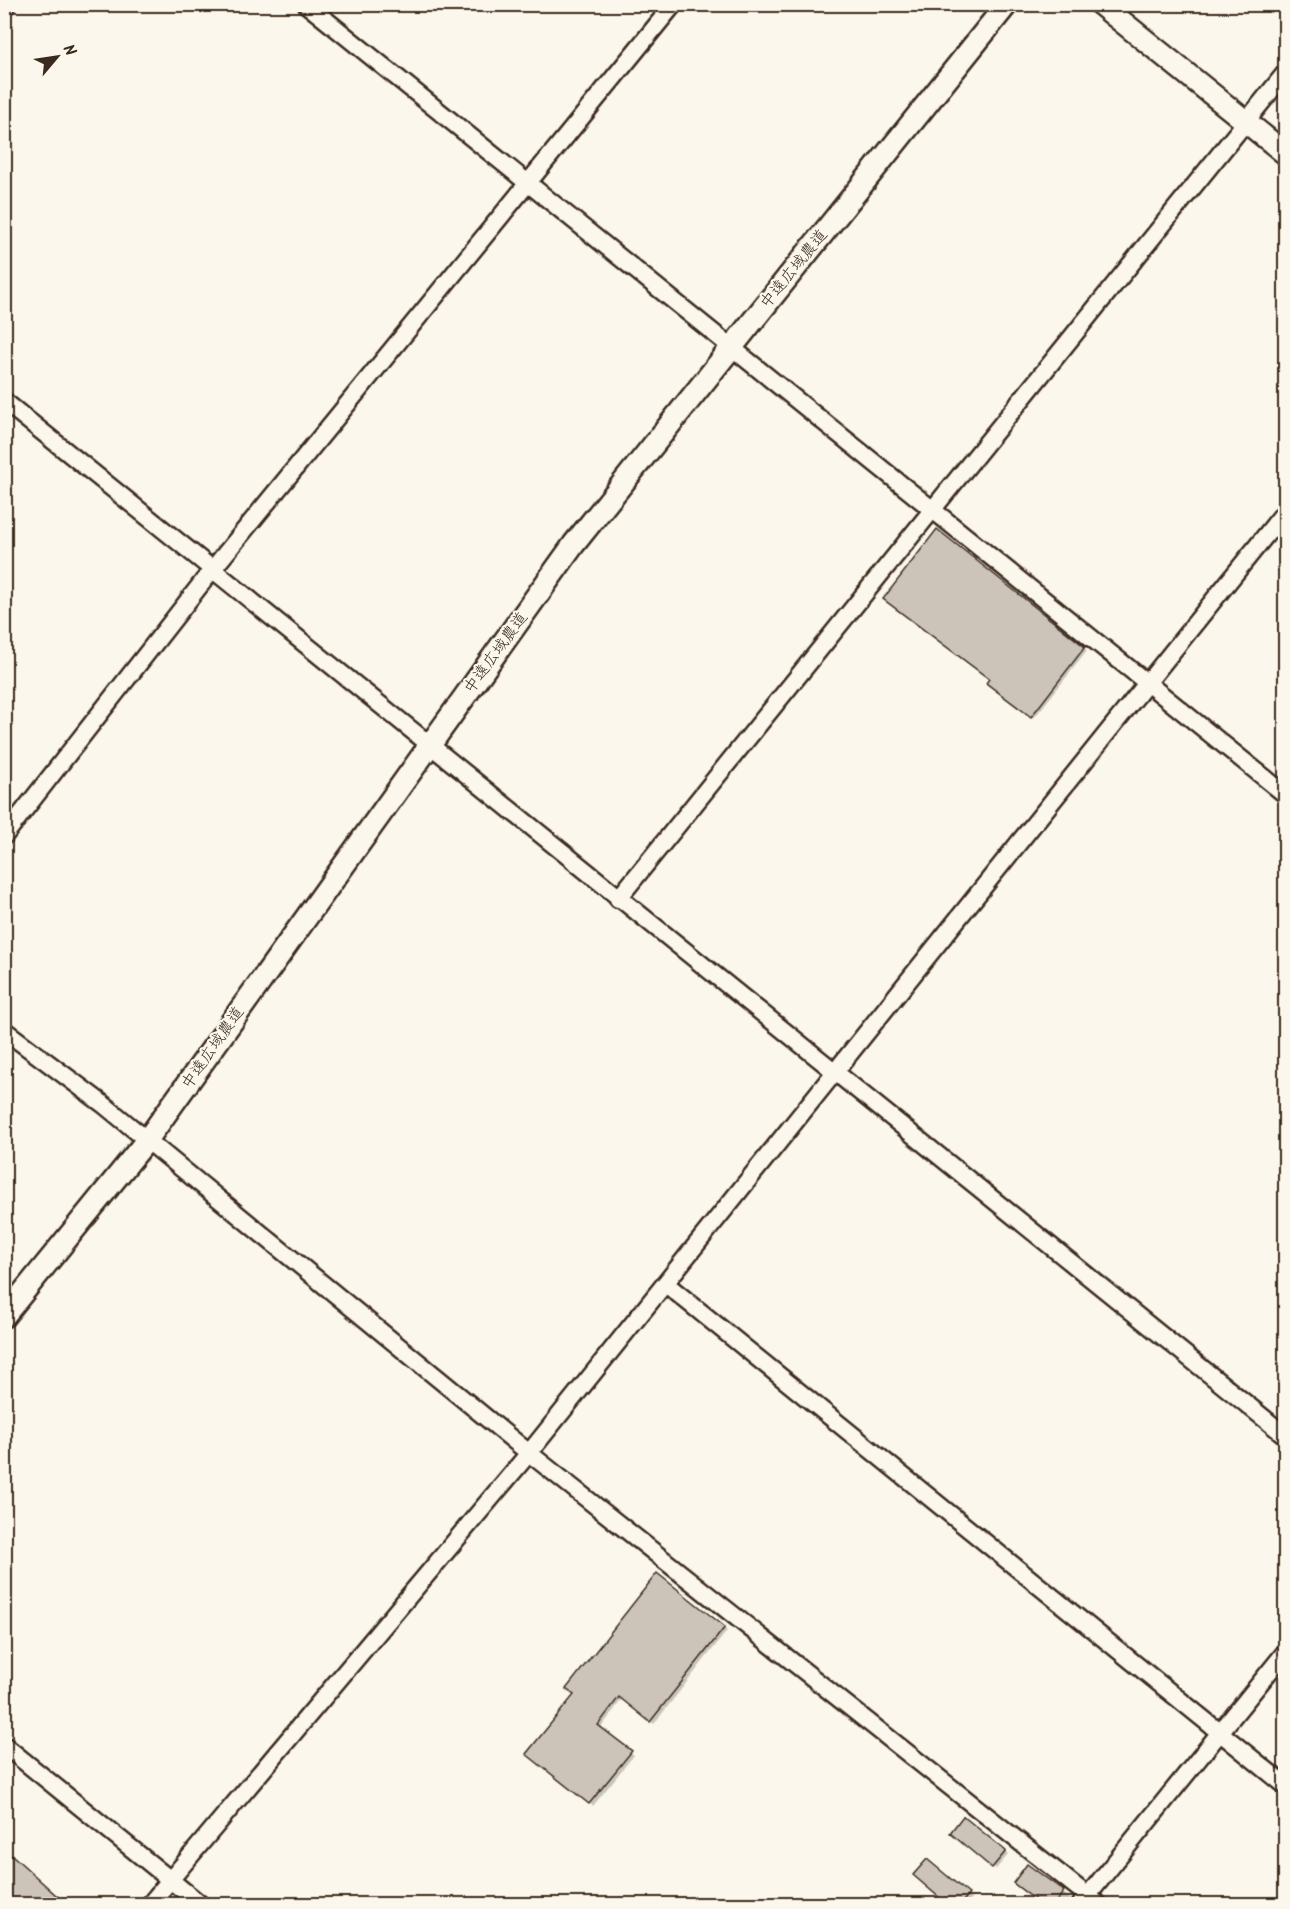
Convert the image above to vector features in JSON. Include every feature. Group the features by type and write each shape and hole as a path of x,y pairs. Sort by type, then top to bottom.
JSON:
{"street":[{"path":"306,4 1286,795"},
{"path":"4,836 212,570 674,4"},
{"name":"中遠広域農道","path":"4,1316 147,1140 574,544 1007,4"},
{"path":"1101,4 1286,154"},
{"path":"618,898 1286,72"},
{"path":"4,401 429,747 1286,1436"},
{"path":"150,1905 529,1453 1286,510"},
{"path":"4,1030 147,1140 529,1453 1089,1902 1219,1733 1286,1651"},
{"path":"666,1284 1286,1786"},
{"path":"4,1745 200,1905"}],"building":[{"path":"937,529 1085,647 1031,717 986,683 989,679 883,599"},
{"path":"657,1573 725,1627 650,1722 619,1697 598,1725 632,1751 589,1804 526,1754 574,1695 566,1689"},
{"path":"963,1816 1006,1851 992,1868 950,1833"},
{"path":"12,1855 67,1905 4,1905 4,1862"},
{"path":"927,1859 969,1894 960,1905 948,1905 913,1875"},
{"path":"1027,1864 1064,1891 1054,1905 1042,1905 1013,1883"}]}
